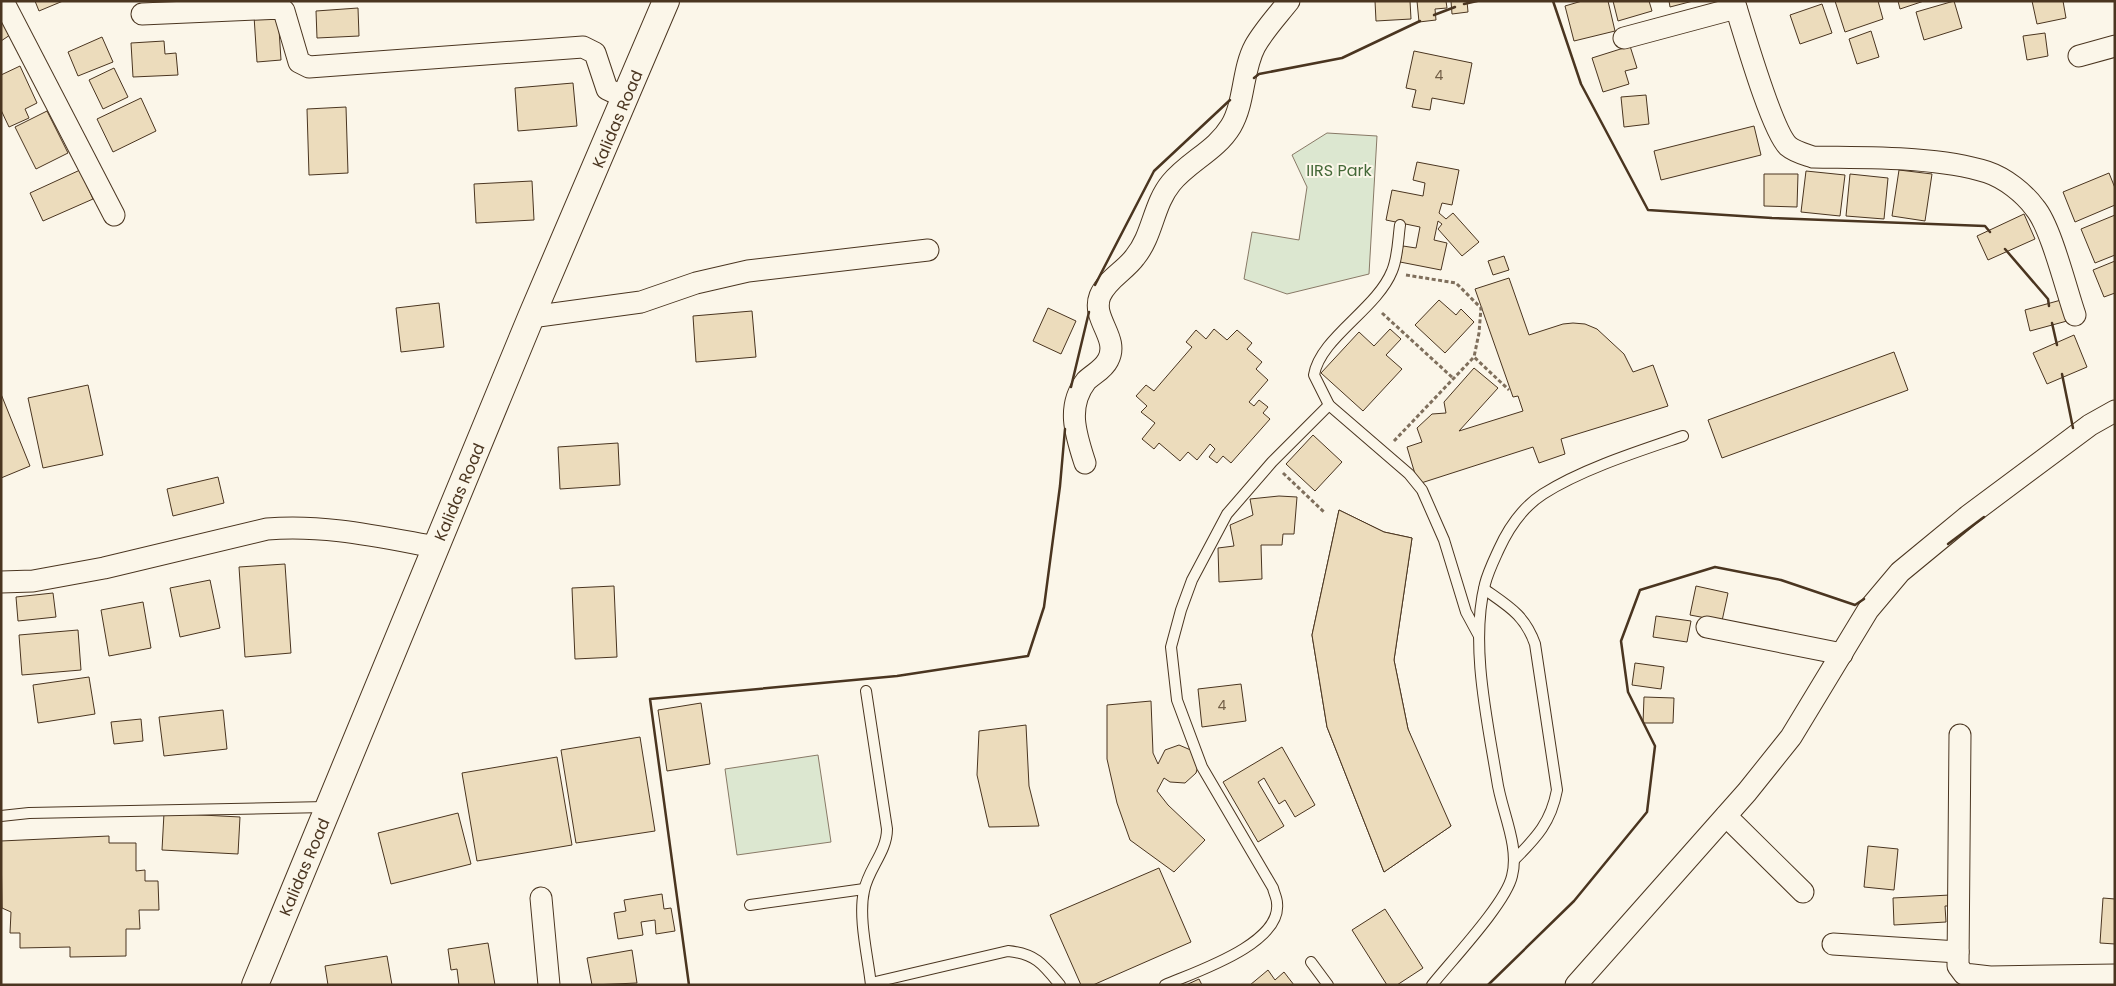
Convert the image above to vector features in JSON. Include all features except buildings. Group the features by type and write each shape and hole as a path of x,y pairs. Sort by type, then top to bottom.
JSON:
{"street":[{"path":"3,1 114,216"},
{"name":"Kalidas Road","path":"255,985 531,317 666,1"},
{"path":"1085,463 1075,430 1073,414 1078,393 1108,360 1111,346 1098,311 1100,295 1108,283 1135,257 1144,244 1157,207 1171,183 1223,139 1233,122 1255,47 1289,1"},
{"path":"142,14 230,5 281,8 284,11 299,62 308,67 583,47 595,53 607,89 626,98"},
{"path":"1624,38 1735,5 1775,121 1788,145 1800,153 1813,156 1946,164 1988,172 2004,181 2036,209 2047,233 2075,315"},
{"path":"2079,56 2115,46"},
{"path":"531,317 641,302 696,283 748,271 928,250"},
{"path":"1576,985 1726,816 1791,737 1868,610 1900,572 1968,516 2090,425 2115,411"},
{"path":"1,582 42,580 104,568 258,531 289,527 345,531 436,547"},
{"path":"1707,627 1842,654"},
{"path":"1960,735 1958,952 1960,971 1968,976 1990,977 2115,975"},
{"path":"1726,816 1803,892"},
{"path":"541,898 549,985"},
{"path":"1833,944 1958,952"}],"lane":[{"path":"1400,225 1393,270 1371,303 1333,343 1316,365 1314,375 1329,405 1409,474 1422,490 1444,540 1453,575 1466,612 1479,636"},
{"path":"1165,985 1241,952 1260,938 1273,920 1278,904 1273,888 1202,767 1177,700 1171,647 1180,610 1207,549 1228,514 1272,462 1329,405"},
{"path":"1432,985 1503,897 1512,876 1514,860 1500,799 1492,750 1479,636 1484,589 1504,538 1516,518 1543,494 1590,472 1683,436"},
{"path":"1484,589 1515,611 1530,628 1535,644 1558,790 1553,811 1545,824 1536,838 1514,860"},
{"path":"866,691 887,829 884,848 864,889 863,912 871,984 1008,952 1025,953 1037,959 1060,985"},
{"path":"1,816 29,813 330,806"},
{"path":"750,905 864,889"},
{"path":"1311,962 1328,985"}],"path":[{"path":"1384,452 1474,357 1481,308 1456,283 1409,276 1393,270"},
{"path":"1371,303 1454,378"},
{"path":"1474,357 1509,390"},
{"path":"1272,462 1324,512"}],"green space":[{"name":"IIRS Park","path":"1327,133 1377,136 1369,274 1287,294 1244,279 1252,232 1299,240 1307,187 1292,155"},
{"path":"818,755 831,842 737,855 725,769"}],"wall":[{"path":"1464,4 1477,1"},
{"path":"1553,1 1581,84 1648,210 1772,218 1985,226 1990,232"},
{"path":"1434,15 1455,7"},
{"path":"1254,78 1259,74 1342,58 1420,21"},
{"path":"1095,285 1154,171 1230,100"},
{"path":"2005,249 2048,299 2049,306"},
{"path":"1071,387 1089,312"},
{"path":"2052,323 2057,345"},
{"path":"2062,374 2073,428"},
{"path":"689,985 650,699 897,676 1028,656 1044,607 1060,486 1065,429"},
{"path":"1948,544 1984,517"},
{"path":"1488,985 1574,901 1647,812 1655,746 1628,692 1621,641 1640,590 1715,567 1781,580 1855,605 1864,599"}]}
